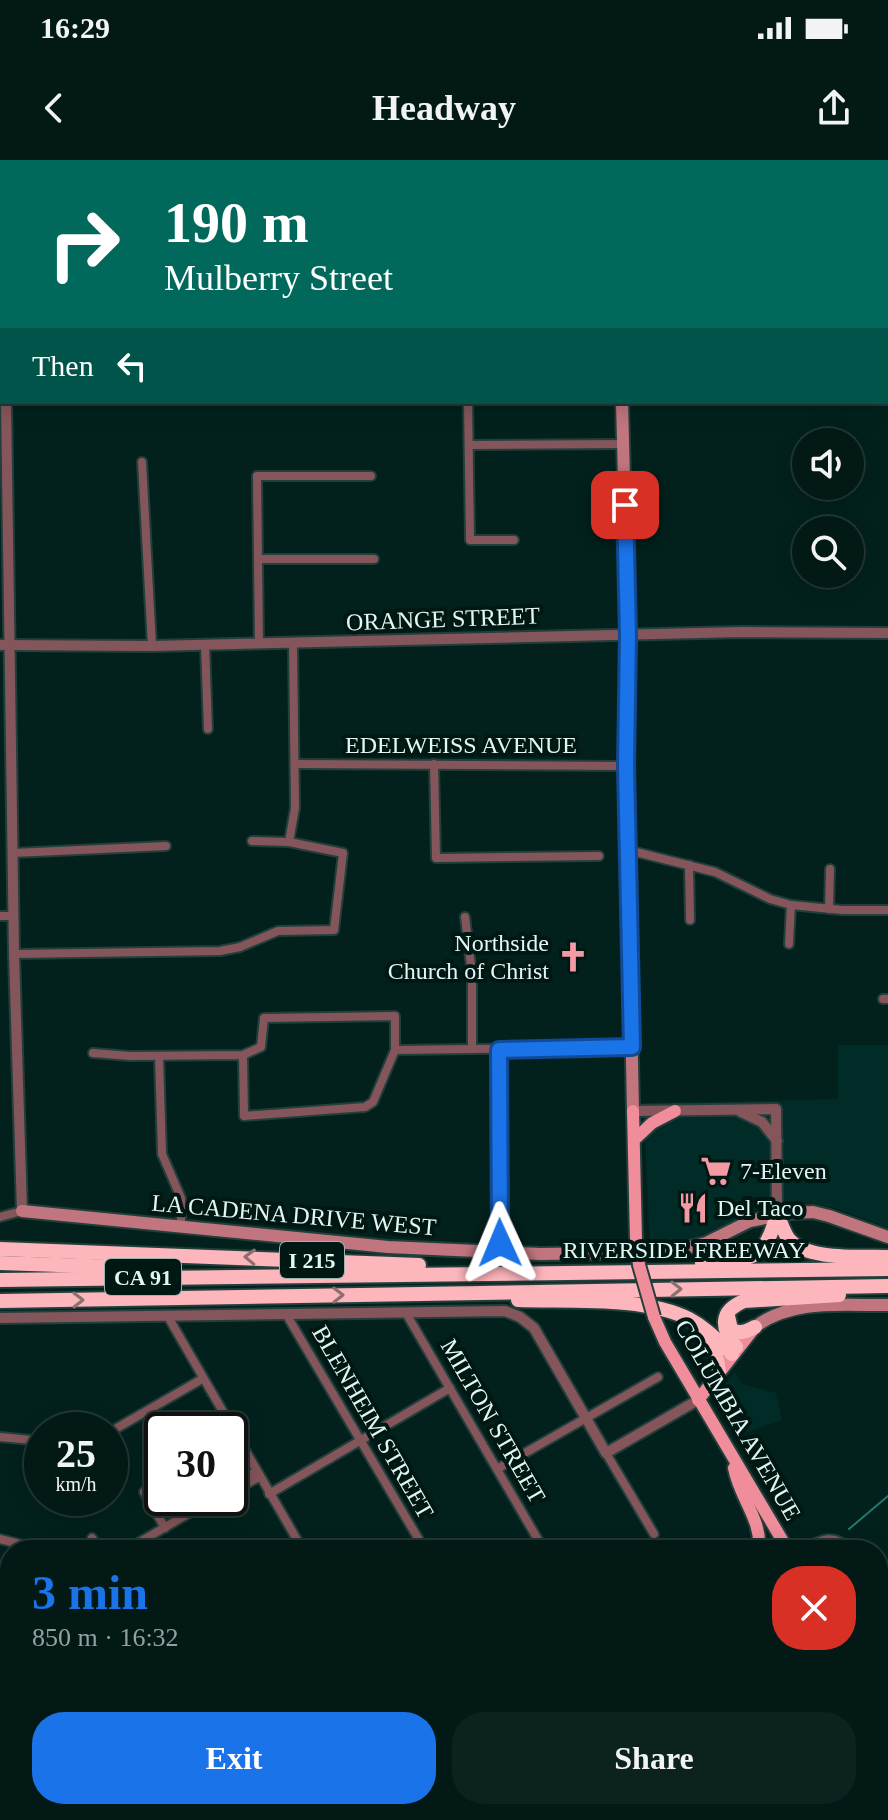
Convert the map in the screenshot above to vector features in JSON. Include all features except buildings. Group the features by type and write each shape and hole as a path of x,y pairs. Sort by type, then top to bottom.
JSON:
{"highway":[{"path":"777,1213 789,1239 807,1251 888,1257"},
{"path":"607,1270 625,1265 703,1263 751,1257 767,1246 777,1213"},
{"name":"I 215","path":"0,1249 336,1261 552,1273"},
{"path":"0,1263 287,1274"},
{"name":"RIVERSIDE FREEWAY","path":"0,1280 607,1270 888,1269"},
{"path":"734,1351 723,1320 731,1308 744,1301 845,1295 885,1286"},
{"name":"RIVERSIDE FREEWAY","path":"0,1301 885,1286"},
{"path":"458,1292 499,1300 606,1302 664,1309 703,1327 734,1351"},
{"path":"731,1308 728,1316 731,1329 740,1333 755,1327"},
{"path":"703,1327 715,1347 719,1371"}],"main road":[{"name":"COLUMBIA AVENUE","path":"622,404 628,635 626,766 639,1265 654,1317 665,1342 782,1540"},
{"path":"634,1140 652,1123 675,1111"},
{"name":"LA CADENA DRIVE WEST","path":"22,1211 410,1249 501,1253 670,1252 706,1243 750,1221 777,1213 813,1212 888,1237"},
{"path":"698,1400 755,1327 773,1315 799,1308 888,1305"},
{"path":"732,1457 743,1499 756,1521 760,1540"}],"street":[{"path":"0,1217 22,1211 4,644 6,404"},
{"path":"468,404 470,540 514,540"},
{"path":"469,445 623,444"},
{"path":"142,462 152,646"},
{"path":"259,644 257,476 371,476"},
{"path":"259,559 374,559"},
{"name":"ORANGE STREET","path":"4,644 152,646 628,635 888,633"},
{"path":"289,842 295,808 296,764 293,643"},
{"path":"205,645 208,729"},
{"name":"EDELWEISS AVENUE","path":"296,764 626,766"},
{"path":"434,764 436,858 599,856"},
{"path":"14,954 220,951 240,947 278,931 334,930 343,853 289,842 252,841"},
{"path":"13,853 166,846"},
{"path":"628,850 715,872 770,899 791,905 888,910"},
{"path":"689,865 690,920"},
{"path":"829,909 830,869"},
{"path":"789,944 791,905"},
{"path":"0,916 14,916"},
{"path":"465,917 472,974 472,1049"},
{"path":"93,1053 243,1055 261,1047 264,1018 395,1016 395,1050 373,1102 365,1107 244,1116 243,1055"},
{"path":"395,1050 632,1047"},
{"path":"499,1050 501,1253"},
{"path":"159,1056 162,1154 181,1198 181,1227"},
{"path":"633,1111 776,1109 777,1213"},
{"path":"735,1110 762,1122 777,1141"},
{"path":"0,1318 505,1311 529,1323 654,1534"},
{"name":"MILTON STREET","path":"406,1313 538,1540"},
{"name":"BLENHEIM STREET","path":"286,1314 419,1540"},
{"path":"167,1315 297,1540"},
{"path":"497,1469 658,1377"},
{"path":"128,1422 202,1379"},
{"path":"269,1494 450,1388"},
{"path":"606,1453 698,1400"},
{"path":"0,1437 24,1439"},
{"path":"248,1481 258,1474"},
{"path":"158,1516 165,1528"},
{"path":"145,1540 185,1516"}],"shaded area":[{"path":"838,1045 888,1045 888,1228 835,1208 764,1201 756,1210 695,1238 650,1244 643,1103 838,1099"},
{"path":"735,1372 742,1384 776,1393 782,1420 738,1435 716,1396"}],"waterway":[{"path":"849,1529 888,1496"}],"place":[{"name":"Northside Church of Christ","path":"573,957"},
{"name":"7-Eleven","path":"716,1171"},
{"name":"Del Taco","path":"693,1208"}],"route":[{"path":"500,1243 499,1050 632,1047 625,505"}]}
